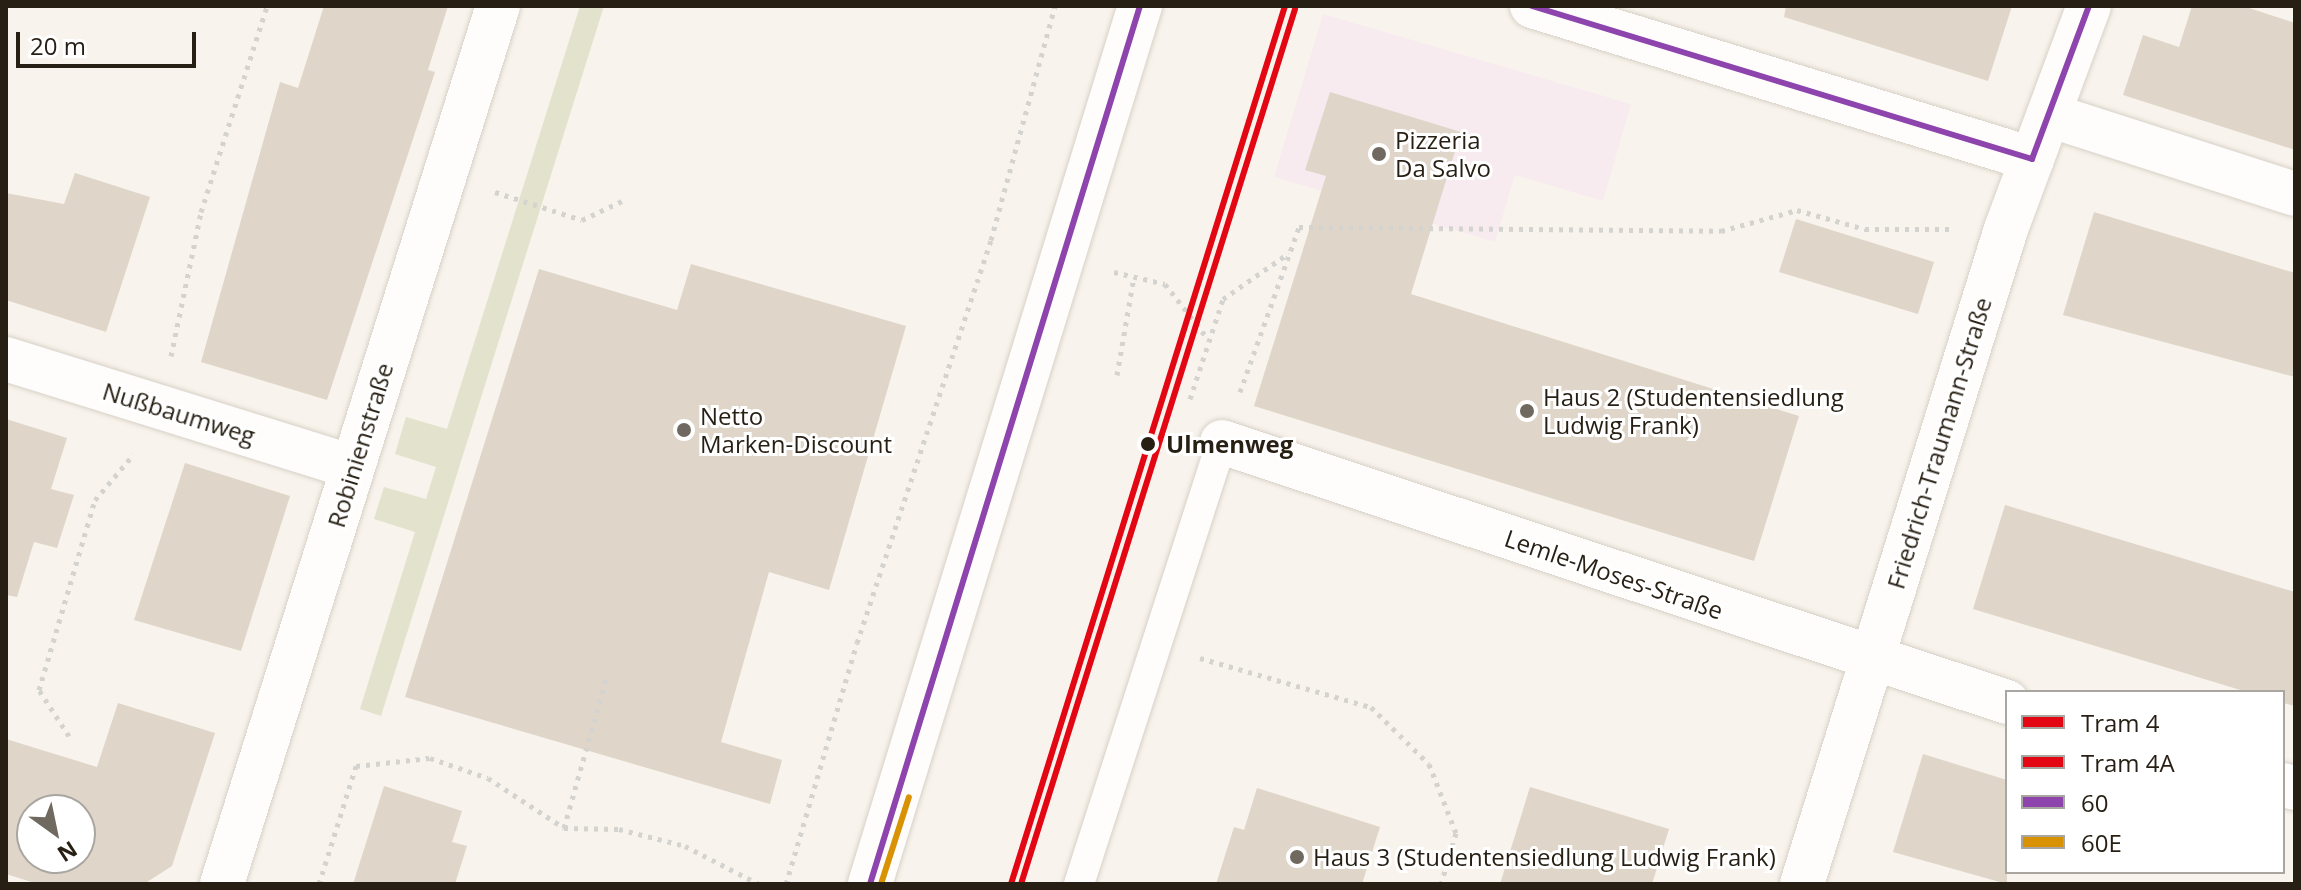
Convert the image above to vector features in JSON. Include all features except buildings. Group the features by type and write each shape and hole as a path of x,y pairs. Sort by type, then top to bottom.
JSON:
{"street":[{"name":"Robinienstraße","path":"222,884 498,6"},
{"path":"870,884 1140,6"},
{"path":"1532,6 2032,159"},
{"name":"Friedrich-Traumann-Straße","path":"1802,884 2006,229 2089,6"},
{"path":"2049,115 2295,194"},
{"name":"Nußbaumweg","path":"6,359 353,467"},
{"name":"Lemle-Moses-Straße","path":"1222,442 1871,661 2005,701"}],"lane":[{"path":"1079,884 1222,442"}],"path":[{"path":"69,736 39,690 95,500 148,437 201,212 267,6"},
{"path":"786,884 857,643 991,240 1055,6"},
{"path":"445,175 582,220 626,199"},
{"path":"1222,442 1299,227 1721,231 1797,210 1865,229 2006,229"},
{"path":"1187,407 1223,299 1290,252"},
{"path":"1060,260 1165,284 1209,339"},
{"path":"1117,375 1134,277"},
{"path":"1155,645 1371,707 1429,764 1456,833 1441,884"},
{"path":"564,828 607,676"},
{"path":"319,884 356,766 430,758 488,778 564,828 619,829 685,846 759,884"}],"shaded area":[{"path":"1323,14 1631,104 1603,201 1515,175 1495,242 1274,177"}],"green space":[{"path":"580,6 604,6 381,716 360,709 415,532 374,519 384,487 426,499 436,467 395,454 406,417 447,429"}],"tram line":[{"name":"4","path":"1011,884 1285,6"},
{"name":"4A","path":"1021,884 1295,9"}],"transit line":[{"name":"60","path":"870,884 1140,6"},
{"name":"60","path":"1532,6 2032,159"},
{"name":"60","path":"2032,159 2089,6"},
{"name":"60E","path":"881,884 909,797"}],"place":[{"name":"Pizzeria Da Salvo","path":"1379,154"},
{"name":"Haus 2 (Studentensiedlung Ludwig Frank)","path":"1527,411"},
{"name":"Netto Marken-Discount","path":"684,430"},
{"name":"Ulmenweg","path":"1148,444"},
{"name":"Haus 3 (Studentensiedlung Ludwig Frank)","path":"1297,857"}]}
